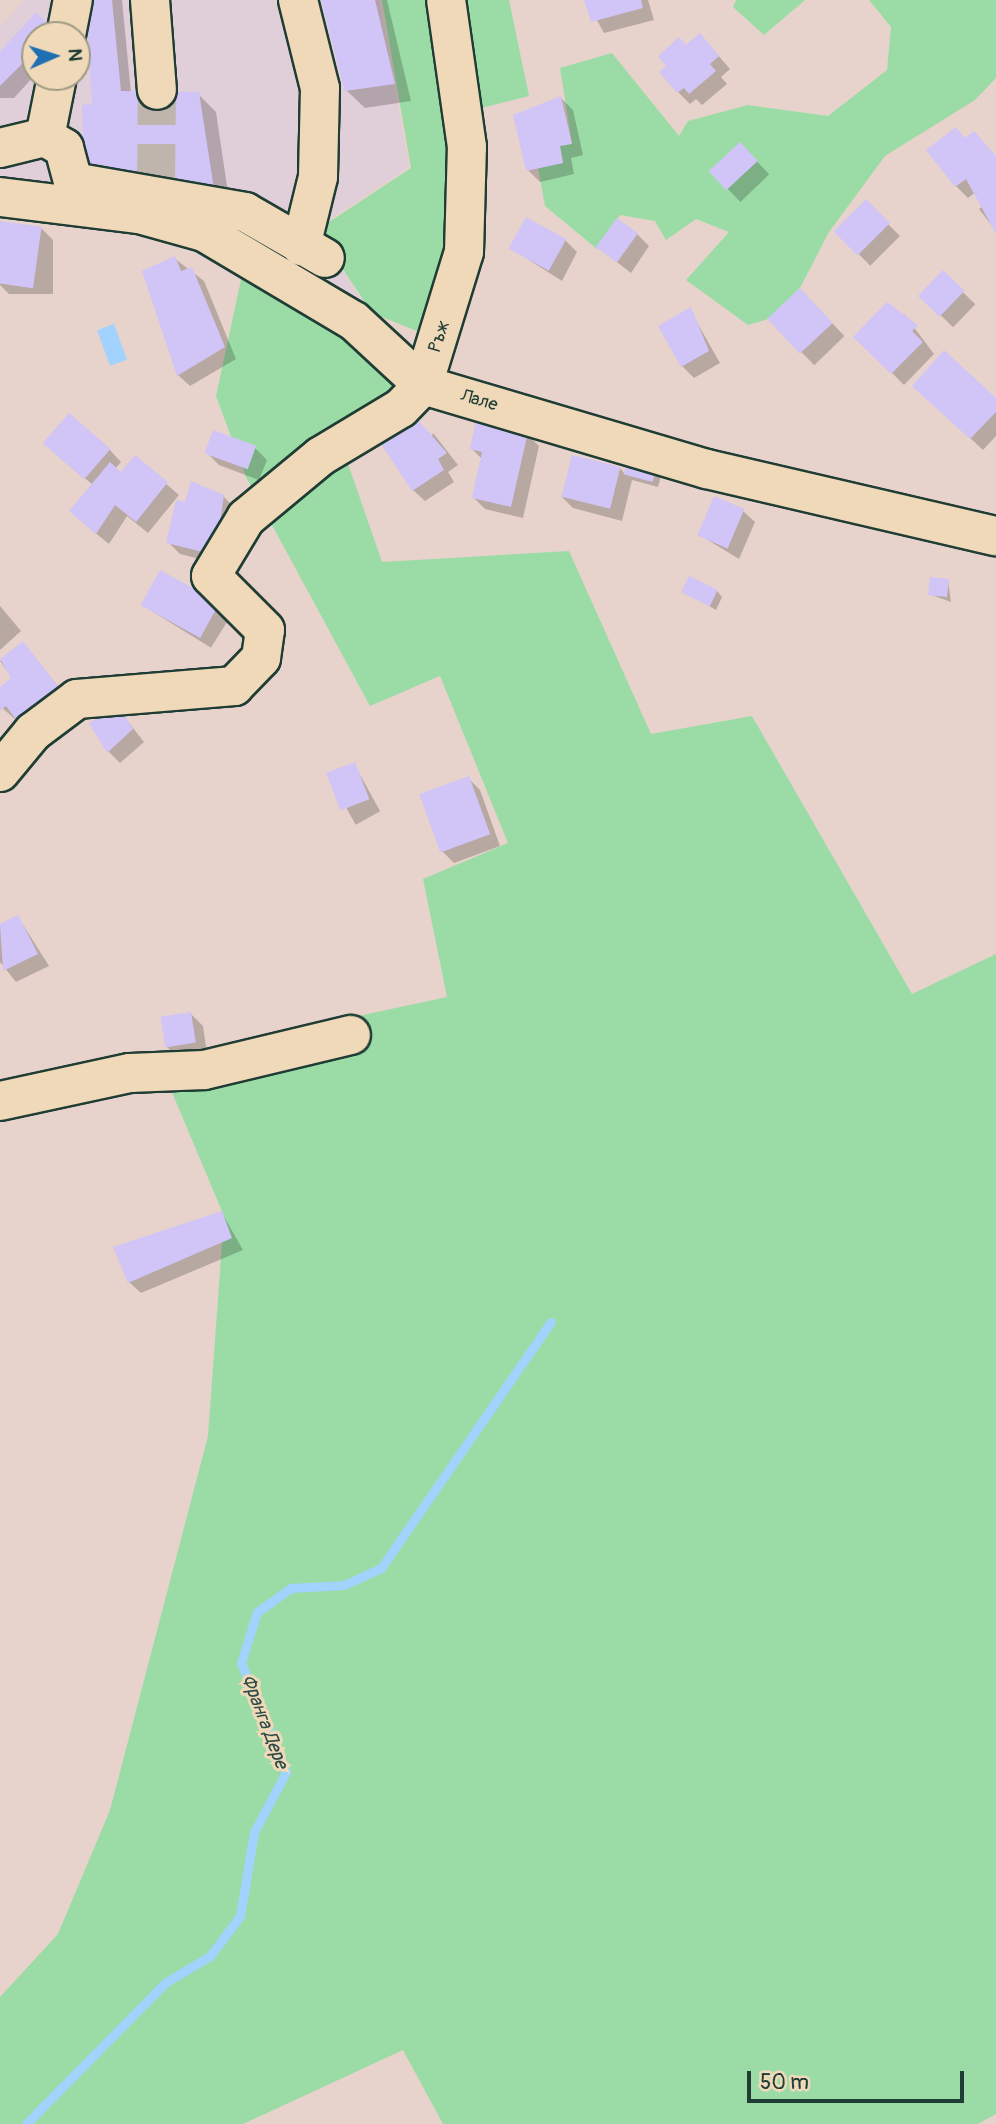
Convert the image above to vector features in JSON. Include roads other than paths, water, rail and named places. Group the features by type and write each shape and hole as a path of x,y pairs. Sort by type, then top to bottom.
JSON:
{"street":[{"path":"69,21 73,0"},
{"path":"150,0 158,90"},
{"path":"0,148 45,137 64,148 73,182 157,187 245,212 313,252 320,88 298,0"},
{"name":"Ръж","path":"0,772 33,732 78,699 234,686 261,658 265,630 211,576 246,518 276,489 401,408 423,385 464,252 467,147 446,0"},
{"path":"45,137 54,91"},
{"name":"Лале","path":"0,197 139,214 204,232 354,321 423,385 707,469 996,536"},
{"path":"0,1101 130,1073 204,1070 351,1034"}],"water":[{"path":"114,324 127,360 110,366 97,330"}],"waterway":[{"name":"Франга Дере","path":"26,2124 165,1983 210,1956 240,1916 254,1832 286,1772 241,1663 257,1612 291,1588 344,1585 381,1568 551,1322"}],"tunnel":[{"path":"156,182 157,90"}]}
